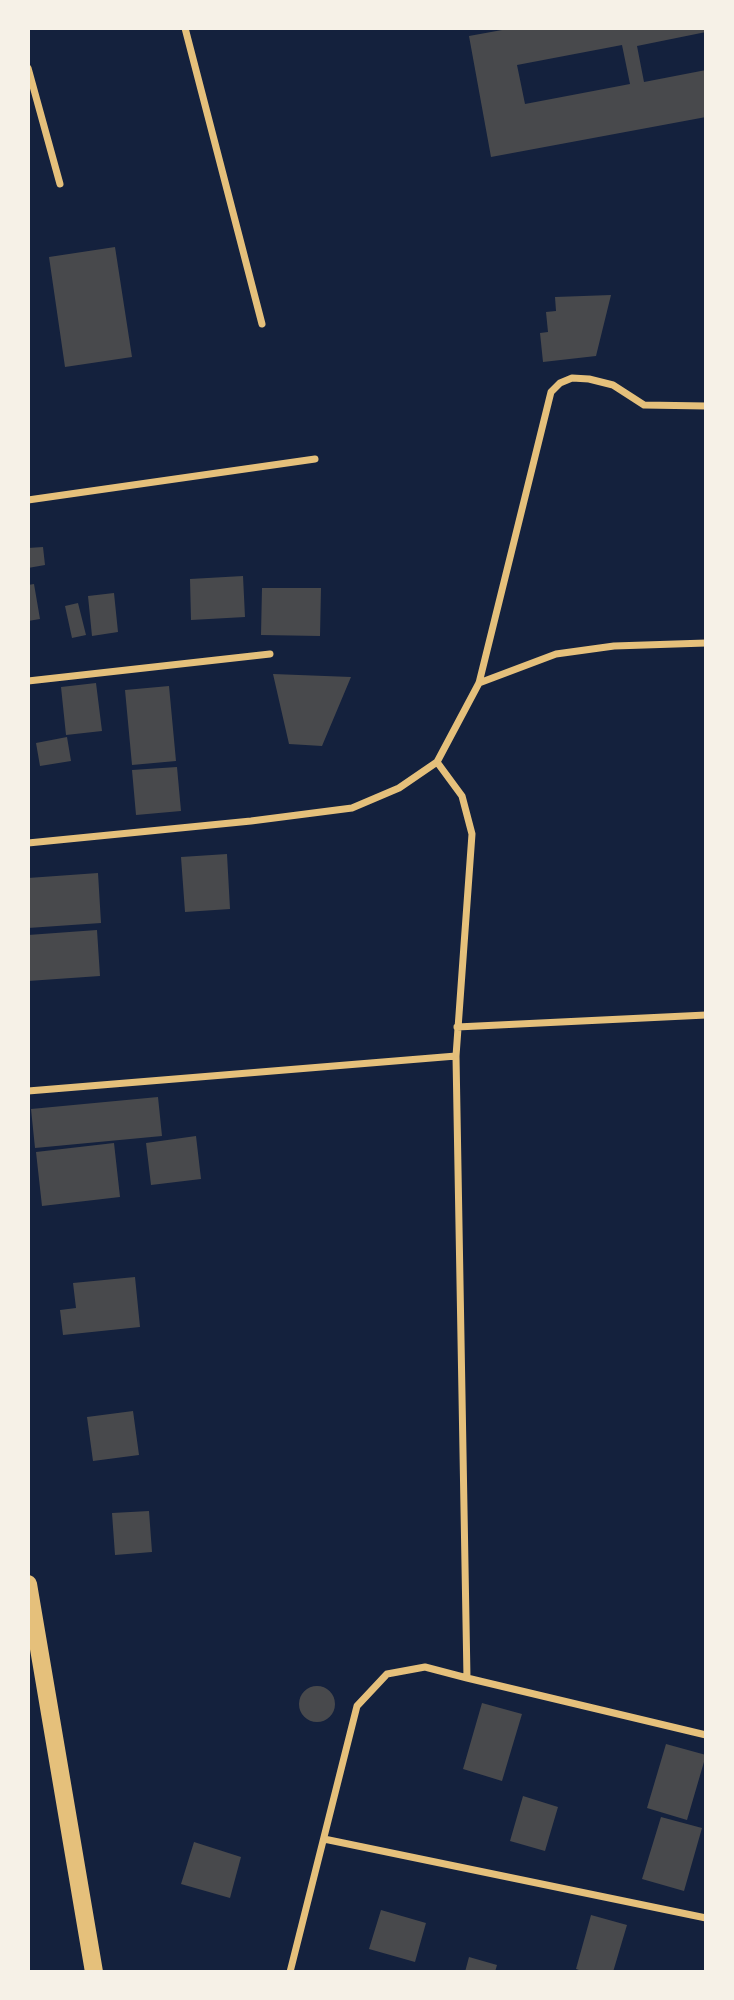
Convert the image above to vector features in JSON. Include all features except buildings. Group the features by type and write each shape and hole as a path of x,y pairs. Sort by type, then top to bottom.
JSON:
{"main road":[{"path":"28,1584 94,1972"}],"street":[{"path":"185,28 262,324"},
{"path":"28,68 60,184"},
{"path":"28,843 352,808 398,788 437,762 479,682 551,392 560,383 572,378 589,379 613,385 644,405 706,406"},
{"path":"28,500 316,459"},
{"path":"479,682 556,654 614,646 706,643"},
{"path":"28,681 270,654"},
{"path":"437,762 462,796 472,834 456,1056 467,1678"},
{"path":"457,1027 706,1015"},
{"path":"28,1091 456,1056"},
{"path":"290,1972 357,1706 387,1674 425,1667 706,1735"},
{"path":"324,1839 706,1918"}]}
